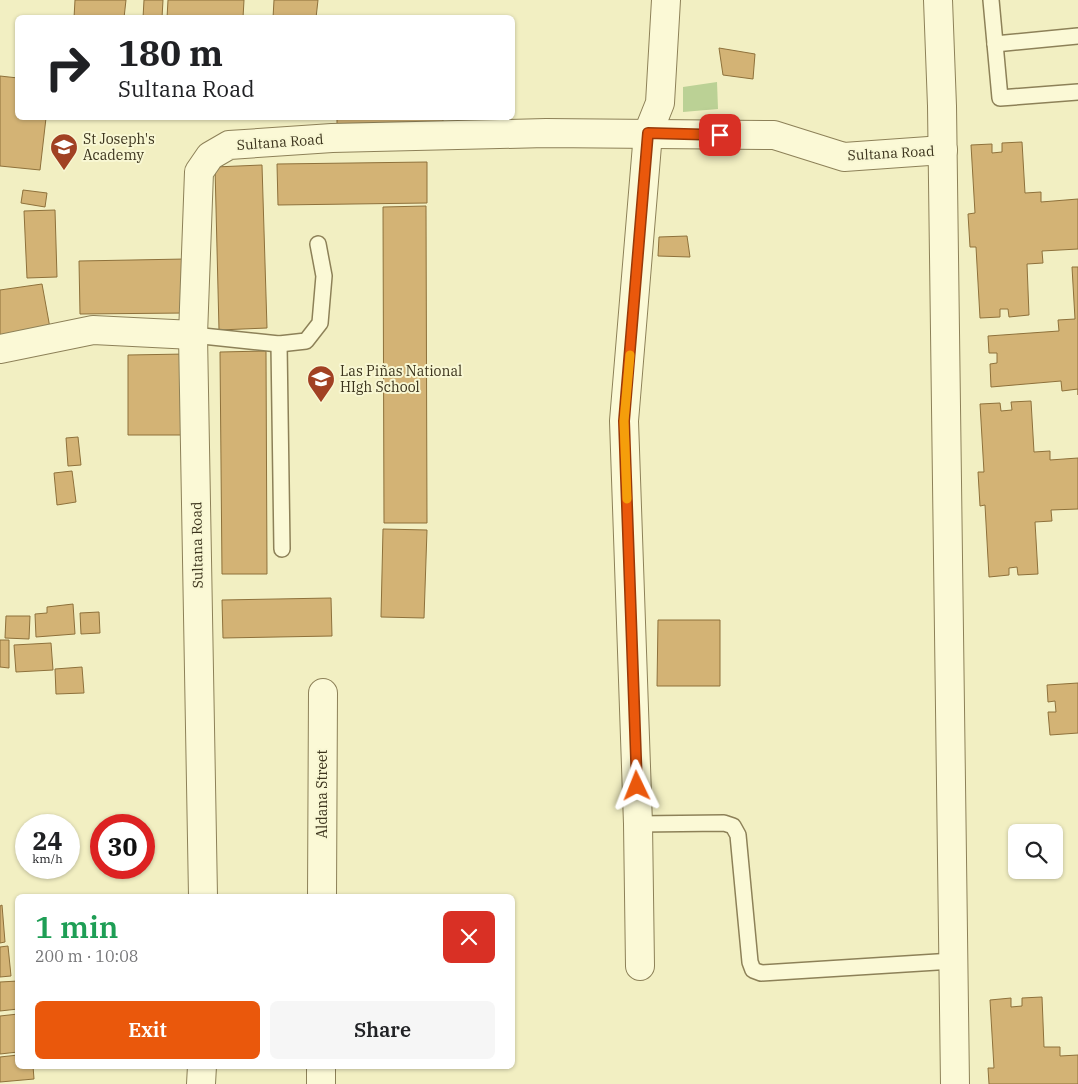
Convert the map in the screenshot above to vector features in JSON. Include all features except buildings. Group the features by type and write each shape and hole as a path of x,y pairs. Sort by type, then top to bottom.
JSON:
{"street":[{"path":"640,966 638,824 624,421 648,133 660,104 666,0"},
{"path":"938,0 943,150 955,1084"},
{"name":"Sultana Road","path":"203,894 193,335 199,172 210,156 229,145 332,138 648,133 774,136 844,157 943,150"},
{"path":"0,349 93,330 193,335"},
{"name":"Aldana Street","path":"322,894 323,693"},
{"path":"201,1084 202,1069"},
{"path":"321,1069 321,1084"}],"lane":[{"path":"991,0 1000,98 1078,92"},
{"path":"995,44 1078,36"},
{"path":"193,335 280,344 306,341 320,323 324,276 318,244"},
{"path":"280,344 282,549"},
{"path":"638,824 724,823 733,826 738,835 750,962 754,970 761,973 953,961"}],"green space":[{"path":"717,82 718,109 683,112 683,87"}],"slow traffic":[{"path":"627,499 624,421 630,355"}],"place":[{"name":"St Joseph's Academy","path":"64,171"},
{"name":"Las Piñas National HIgh School","path":"321,403"}],"route":[{"path":"637,786 624,421 648,133 720,135"}]}
